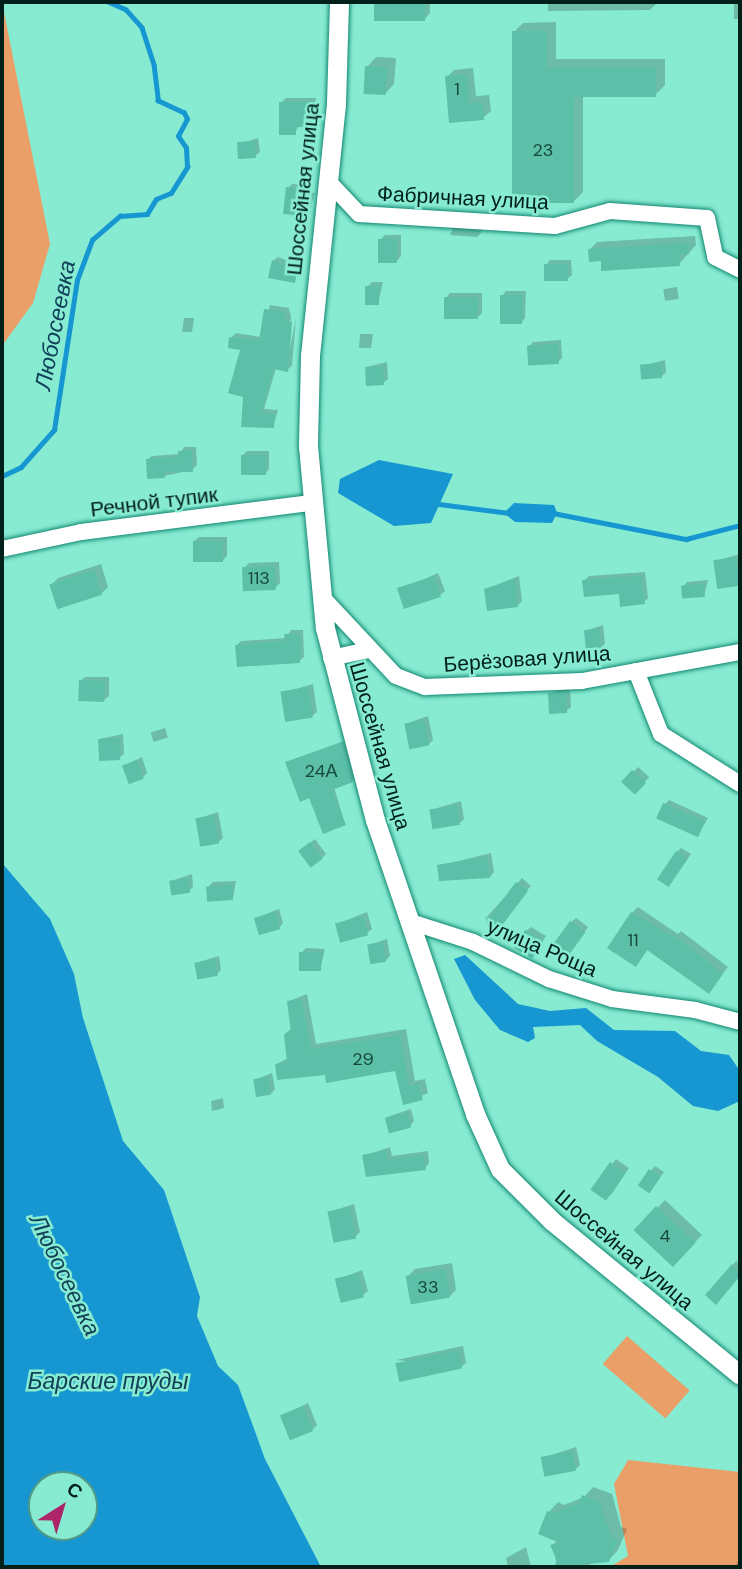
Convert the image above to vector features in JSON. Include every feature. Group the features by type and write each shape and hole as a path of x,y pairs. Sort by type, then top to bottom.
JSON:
{"street":[{"name":"Шоссейная улица","path":"339,2 328,181 310,356 311,503 321,597 331,658 375,820 475,1114 500,1168 552,1221 740,1375"},
{"name":"Фабричная улица","path":"328,181 359,214 555,226 610,211 707,218 715,257 740,270"},
{"name":"Речной тупик","path":"2,549 81,531 311,503"},
{"name":"Берёзовая улица","path":"321,597 396,676 425,687 582,681 740,652"},
{"path":"331,658 370,650"},
{"path":"636,671 661,734 740,784"},
{"name":"улица Роща","path":"411,922 473,942 549,979 612,999 695,1010 740,1022"}],"shaded area":[{"path":"2,2 50,244 33,303 2,346"},
{"path":"627,1336 690,1390 665,1418 603,1364"},
{"path":"628,1460 740,1472 740,1567 610,1567 628,1556 614,1484"}],"water":[{"path":"379,460 453,474 431,523 394,526 338,493 340,479"},
{"path":"514,503 554,505 557,513 552,523 515,522 504,513"},
{"name":"Барские пруды","path":"2,863 50,919 74,974 83,1018 123,1141 164,1190 200,1297 197,1316 218,1366 238,1385 265,1459 321,1567 2,1567"},
{"path":"465,955 518,1004 550,1011 586,1008 614,1030 675,1031 701,1051 729,1055 740,1071 740,1101 718,1111 693,1106 658,1077 597,1041 580,1025 533,1027 535,1038 528,1042 500,1030 475,1000 454,959"}],"building":[{"path":"374,2 425,2 425,21 374,21"},
{"path":"512,31 547,31 547,68 656,68 656,97 574,97 574,203 512,203"},
{"path":"365,66 387,67 386,95 364,94"},
{"path":"467,74 469,103 482,102 484,120 449,123 445,76"},
{"path":"279,102 312,102 312,127 296,127 296,135 279,135"},
{"path":"255,141 256,158 238,159 237,142"},
{"path":"286,187 302,189 301,196 311,197 309,216 283,214"},
{"path":"378,239 397,239 397,263 378,263"},
{"path":"689,243 689,254 679,255 680,266 601,271 601,261 589,262 588,249"},
{"path":"272,260 297,271 295,283 268,278"},
{"path":"544,264 568,264 568,281 544,281"},
{"path":"365,286 379,286 379,305 365,305"},
{"path":"500,295 522,295 522,324 500,324"},
{"path":"444,297 478,297 478,319 444,319"},
{"path":"264,309 285,312 284,321 292,322 288,372 273,369 261,413 275,414 274,428 241,427 243,397 228,393 240,350 228,348 229,337 259,341"},
{"path":"558,344 559,364 528,366 527,346"},
{"path":"661,363 662,378 641,379 640,364"},
{"path":"383,366 384,385 366,386 365,367"},
{"path":"192,450 193,472 164,472 165,478 147,479 146,459 178,457 178,451"},
{"path":"241,455 266,455 266,475 241,475"},
{"path":"193,541 223,541 223,562 193,562"},
{"path":"736,557 740,586 717,589 713,560"},
{"path":"275,566 276,590 243,591 242,567"},
{"path":"94,570 102,595 57,609 49,585"},
{"path":"434,576 441,597 404,609 397,588"},
{"path":"641,576 645,604 620,607 619,594 584,597 582,580"},
{"path":"515,579 518,607 487,611 484,589"},
{"path":"704,584 705,597 682,599 681,586"},
{"path":"599,629 601,650 586,651 584,630"},
{"path":"284,634 300,634 300,663 237,667 235,645 285,641"},
{"path":"79,680 105,681 104,702 78,701"},
{"path":"308,687 313,718 285,722 280,691"},
{"path":"566,692 567,713 549,714 548,693"},
{"path":"424,720 429,746 409,749 404,724"},
{"path":"119,738 120,760 99,761 98,739"},
{"path":"342,742 353,782 332,790 346,825 323,834 309,798 300,802 285,762"},
{"path":"137,760 144,779 129,784 122,765"},
{"path":"632,770 646,783 635,795 621,782"},
{"path":"663,803 705,822 698,837 656,819"},
{"path":"457,805 460,825 432,829 429,809"},
{"path":"214,815 219,844 200,847 195,818"},
{"path":"310,842 323,859 311,868 298,851"},
{"path":"676,851 688,859 669,887 657,879"},
{"path":"487,856 490,878 439,881 437,865"},
{"path":"188,878 190,893 171,895 169,881"},
{"path":"516,882 528,891 498,931 486,922"},
{"path":"232,885 233,900 207,902 206,887"},
{"path":"275,912 280,929 259,935 254,918"},
{"path":"631,912 683,942 723,974 709,994 647,950 636,967 607,948"},
{"path":"363,916 368,935 340,943 335,924"},
{"path":"570,921 585,932 568,956 553,944"},
{"path":"525,930 543,941 532,959 514,948"},
{"path":"383,942 386,962 370,964 367,945"},
{"path":"299,952 321,952 321,971 299,971"},
{"path":"215,959 218,976 197,979 194,963"},
{"path":"301,999 311,1049 400,1035 409,1086 419,1084 423,1100 403,1105 395,1071 326,1083 325,1075 277,1080 275,1064 287,1063 284,1034 291,1033 287,1001"},
{"path":"268,1077 271,1095 256,1097 253,1079"},
{"path":"407,1112 411,1127 389,1133 385,1118"},
{"path":"386,1150 388,1160 423,1154 426,1170 366,1177 362,1155"},
{"path":"610,1162 626,1173 606,1201 590,1190"},
{"path":"649,1169 661,1177 649,1193 638,1186"},
{"path":"656,1206 695,1243 673,1267 633,1230"},
{"path":"350,1207 356,1238 334,1243 327,1211"},
{"path":"732,1264 740,1276 716,1305 705,1295"},
{"path":"445,1269 450,1298 411,1305 406,1276"},
{"path":"358,1273 364,1297 341,1303 335,1279"},
{"path":"458,1350 462,1369 399,1382 395,1363"},
{"path":"303,1406 313,1431 290,1440 280,1415"},
{"path":"572,1451 576,1471 544,1477 541,1457"},
{"path":"582,1495 603,1504 601,1509 612,1537 618,1539 609,1562 554,1567 557,1560 550,1545 560,1543 538,1534 547,1511 554,1513 579,1503"}],"waterway":[{"name":"Любосеевка","path":"2,476 21,467 54,430 77,280 92,240 120,216 147,214 156,199 171,193 187,167 186,148 178,136 187,119 184,113 158,101 154,66 142,28 126,10 108,2"},
{"path":"439,504 509,513"},
{"path":"553,513 686,539 740,525"}]}
